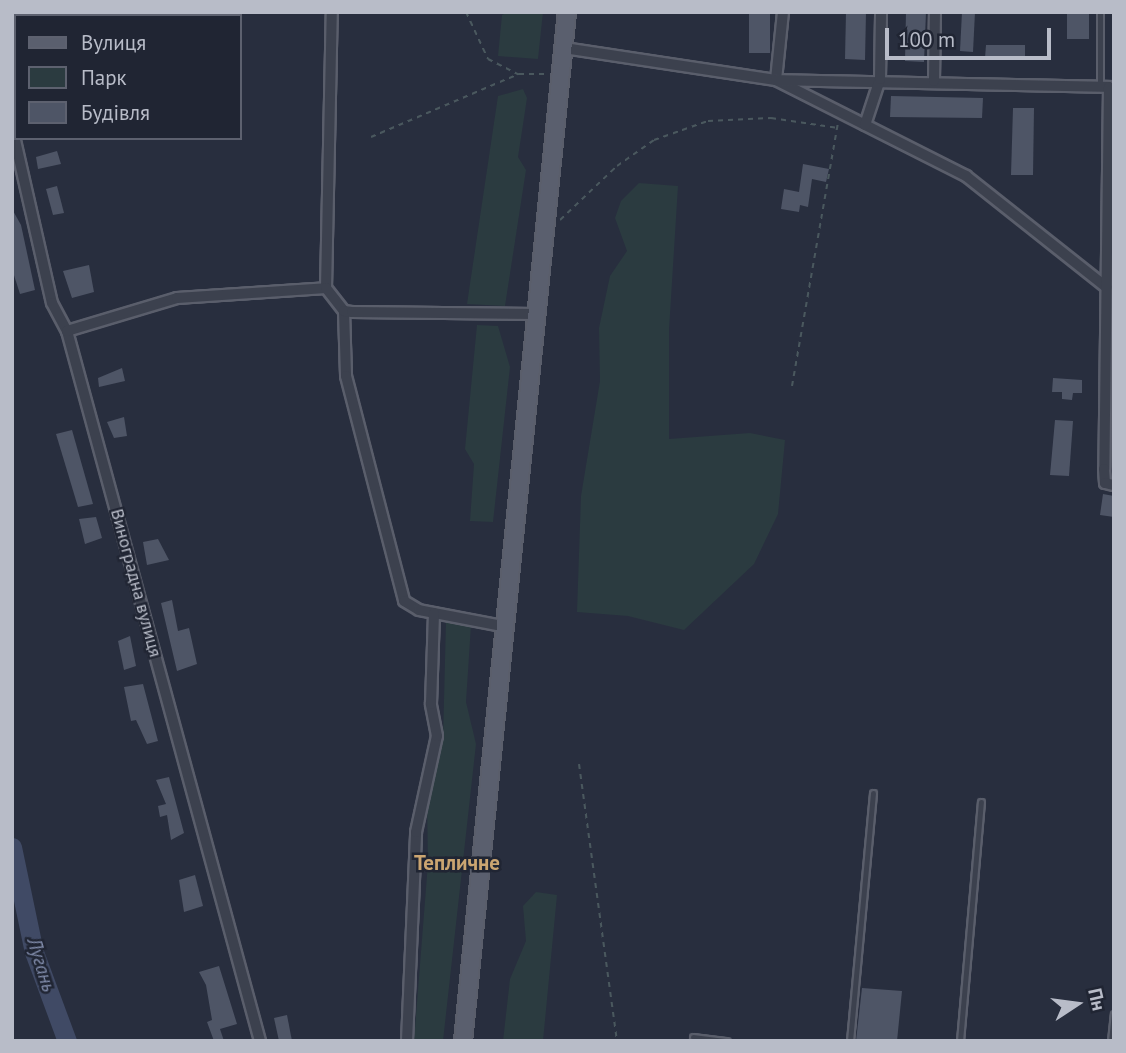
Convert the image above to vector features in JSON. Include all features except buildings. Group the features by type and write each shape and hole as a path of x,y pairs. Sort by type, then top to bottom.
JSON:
{"main road":[{"path":"463,1041 502,626 567,12"}],"street":[{"path":"332,12 326,288 344,311 346,376 404,601 434,613 502,626"},
{"path":"776,80 783,12"},
{"path":"865,125 880,79 881,12"},
{"path":"934,81 935,12"},
{"path":"564,48 776,80 880,79 1107,87 1105,286 1111,319 1104,470 1105,484 1114,485"},
{"path":"776,80 966,176 1105,286"},
{"name":"Виноградна вулиця","path":"15,140 52,303 67,331 260,1041"},
{"path":"67,331 177,298 326,288"},
{"path":"344,311 535,314"},
{"path":"407,1041 416,832 437,736 431,704 434,613"}],"lane":[{"path":"1100,12 1107,87"},
{"path":"850,1041 873,793"},
{"path":"960,1041 981,802"},
{"path":"1111,1041 1114,1014"},
{"path":"694,1037 727,1041"}],"path":[{"path":"466,12 488,59 519,74"},
{"path":"371,137 519,74 561,74"},
{"path":"792,386 840,112"},
{"path":"543,234 617,166 654,141 708,121 771,118 838,128"},
{"path":"579,764 617,1041"}],"green space":[{"path":"508,12 543,12 538,59 498,56 502,15"},
{"path":"523,89 527,98 518,157 526,170 505,306 467,304 498,96"},
{"path":"639,183 678,186 669,330 669,439 750,433 785,440 778,514 754,564 684,630 628,616 577,612 581,496 600,381 599,328 610,276 627,251 615,218 621,201"},
{"path":"477,325 498,326 510,367 493,522 470,521 474,464 465,449"},
{"path":"446,620 471,625 466,702 476,744 443,1041 414,1041 428,863 427,803 443,740"},
{"path":"536,892 557,895 543,1041 503,1041 510,979 526,941 523,906"}],"waterway":[{"name":"Лугань","path":"12,847 34,952 67,1041"}],"district":[{"name":"Тепличне","path":"457,863"}]}
